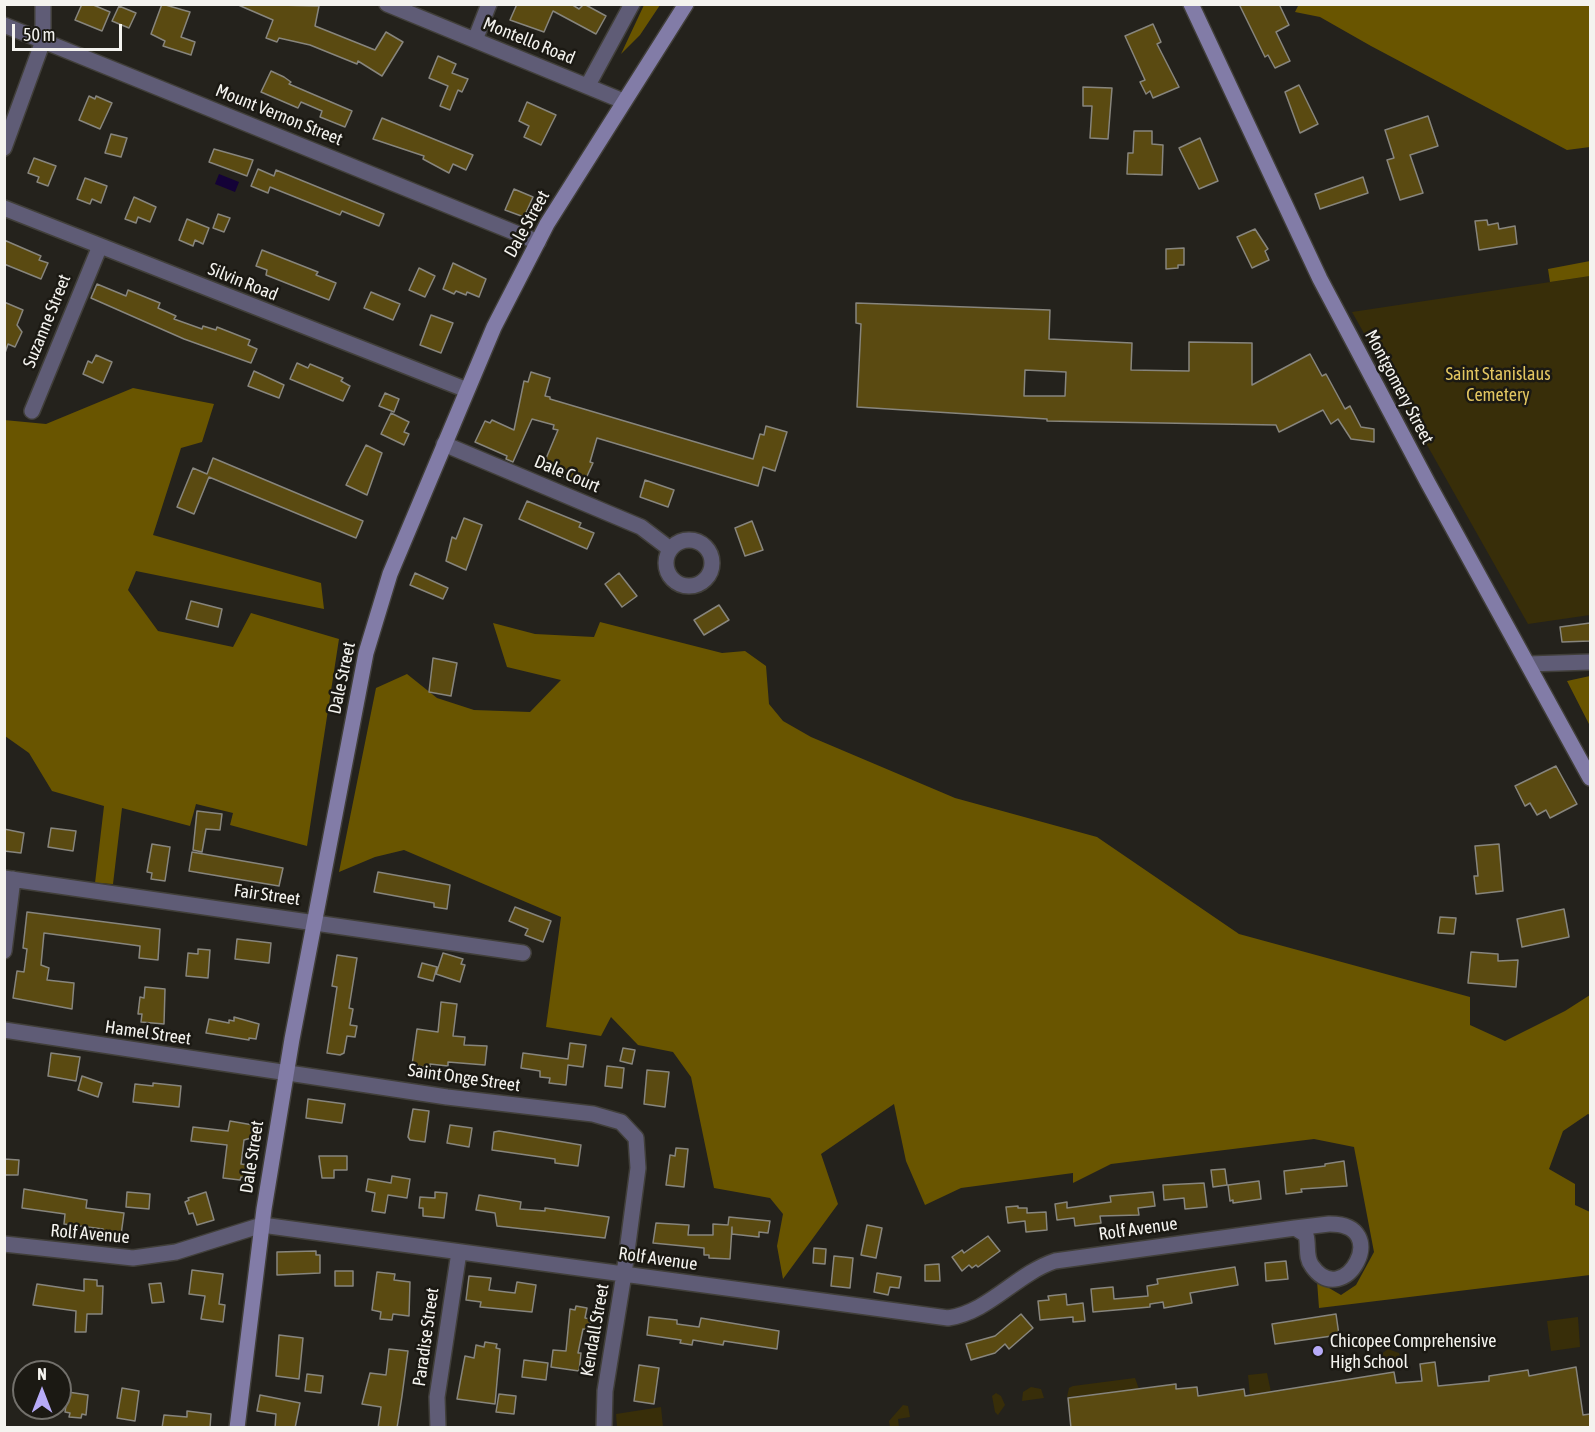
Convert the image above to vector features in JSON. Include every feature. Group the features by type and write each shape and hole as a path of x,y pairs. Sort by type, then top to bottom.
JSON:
{"street":[{"path":"4,148 43,41 43,4"},
{"name":"Montello Road","path":"387,4 623,101"},
{"path":"475,40 489,4"},
{"path":"588,85 632,4"},
{"name":"Dale Street","path":"237,1428 262,1225 286,1073 366,653 392,570 494,327 538,242 623,101 686,4"},
{"name":"Montgomery Street","path":"1191,4 1320,279 1428,483 1590,778"},
{"name":"Mount Vernon Street","path":"4,25 538,242"},
{"name":"Silvin Road","path":"4,208 467,390"},
{"name":"Suzanne Street","path":"32,411 100,246"},
{"name":"Dale Court","path":"444,444 641,526 670,549"},
{"path":"1528,664 1590,662"},
{"path":"4,951 9,879"},
{"name":"Fair Street","path":"9,879 314,921 523,953"},
{"name":"Hamel Street","path":"4,1030 286,1073"},
{"name":"Saint Onge Street","path":"286,1073 593,1114 621,1122 633,1133"},
{"name":"Kendall Street","path":"604,1428 604,1391 624,1274 638,1168 638,1144 633,1133"},
{"name":"Rolf Avenue","path":"4,1244 133,1258 176,1252 262,1225 948,1318 968,1314 1033,1269 1055,1261 1295,1228 1329,1224 1346,1227 1358,1239 1361,1256 1358,1264 1344,1276 1336,1278 1319,1273 1308,1259 1305,1235 1295,1228"},
{"name":"Paradise Street","path":"438,1428 437,1397 459,1252"}],"green space":[{"name":"Saint Stanislaus Cemetery","path":"1590,276 1590,615 1528,624 1352,312"},
{"path":"1578,1317 1580,1347 1551,1351 1547,1321"},
{"path":"1388,1349 1399,1353 1402,1364 1380,1368 1380,1355"},
{"path":"1267,1373 1271,1392 1250,1395 1248,1375"},
{"path":"1135,1378 1139,1389 1067,1397 1069,1388 1073,1386"},
{"path":"1031,1387 1041,1389 1044,1398 1022,1401 1023,1392"},
{"path":"996,1393 1001,1396 1005,1405 998,1415 995,1412 992,1396"},
{"path":"903,1405 908,1406 910,1417 898,1419 899,1427 890,1427 889,1421"},
{"path":"661,1407 663,1427 617,1427 616,1414"}],"shaded area":[{"path":"1299,4 1590,5 1590,147 1567,150 1320,17 1295,12"},
{"path":"644,5 660,5 640,35 621,54"},
{"path":"219,174 239,182 235,192 215,184"},
{"path":"1590,261 1590,276 1550,282 1548,269"},
{"path":"133,388 214,404 202,442 181,448 153,535 321,583 324,609 136,571 128,590 158,631 233,647 251,613 339,639 307,846 230,825 233,813 196,804 190,826 122,808 113,884 95,883 104,806 52,791 29,753 5,736 4,420 46,424"},
{"path":"600,622 722,653 745,651 766,666 769,704 783,721 811,737 955,798 1097,837 1239,934 1470,997 1470,1025 1505,1041 1565,1011 1590,995 1590,1115 1588,1114 1563,1131 1549,1169 1575,1184 1575,1205 1590,1212 1590,1275 1319,1308 1317,1281 1341,1295 1356,1285 1374,1252 1354,1147 1314,1139 1111,1164 1073,1183 1073,1173 961,1188 925,1205 906,1161 894,1104 821,1154 838,1204 783,1279 777,1246 783,1214 770,1198 714,1188 691,1077 673,1052 638,1045 611,1017 601,1036 546,1027 561,917 404,850 375,857 339,872 376,688 407,674 437,698 474,710 530,712 561,680 507,667 493,623 535,634 594,637"},
{"path":"1590,676 1590,726 1567,681"}],"building":[{"path":"82,4 91,4 110,12 102,31 75,20"},
{"path":"162,4 190,12 181,37 195,42 191,55 163,46 165,41 151,34"},
{"path":"236,4 319,6 315,26 375,50 386,32 403,42 382,76 358,61 357,64 310,45 279,38 277,42 266,38 273,20"},
{"path":"517,4 571,4 579,9 584,4 606,16 596,34 553,11 544,32 510,20"},
{"path":"1239,4 1279,4 1289,25 1276,32 1290,61 1275,68 1268,55 1265,57"},
{"path":"119,6 136,13 129,28 112,21"},
{"path":"1153,24 1161,42 1157,44 1179,87 1153,98 1150,91 1146,94 1140,82 1145,80 1125,36"},
{"path":"438,56 456,64 452,73 468,79 462,92 458,90 450,110 440,106 448,86 429,78"},
{"path":"271,71 291,82 289,84 352,111 345,127 320,117 322,111 301,102 298,108 261,92"},
{"path":"1299,85 1318,124 1300,133 1285,92"},
{"path":"1083,87 1112,88 1108,139 1090,138 1092,106 1083,106"},
{"path":"89,96 95,99 96,96 112,103 100,129 79,120"},
{"path":"527,102 556,115 541,145 524,137 529,126 519,121"},
{"path":"1428,116 1438,146 1410,155 1423,193 1400,200 1387,160 1394,158 1385,130"},
{"path":"382,118 473,155 466,170 453,164 449,173 423,159 424,156 373,139"},
{"path":"1134,131 1152,131 1152,144 1163,145 1162,175 1127,174 1128,153 1133,153"},
{"path":"111,134 127,138 121,157 105,153"},
{"path":"1200,138 1218,181 1199,189 1179,148"},
{"path":"214,149 253,160 247,176 209,162"},
{"path":"34,158 56,166 48,186 37,182 39,177 28,173"},
{"path":"258,169 274,176 276,170 384,214 379,226 342,211 340,215 270,187 268,193 251,186"},
{"path":"1363,177 1368,193 1320,209 1315,194"},
{"path":"85,178 107,186 101,203 92,199 90,204 77,199"},
{"path":"514,189 533,197 524,217 505,210"},
{"path":"134,197 156,207 150,222 138,217 136,223 125,219"},
{"path":"218,214 230,218 224,232 213,228"},
{"path":"187,219 209,228 203,244 195,240 193,246 179,240"},
{"path":"1487,220 1488,225 1498,223 1499,229 1515,226 1517,244 1479,250 1475,221"},
{"path":"1255,229 1268,249 1265,251 1269,260 1252,268 1237,237"},
{"path":"4,240 41,256 39,260 48,263 41,279 4,264"},
{"path":"1184,248 1184,265 1166,269 1166,249"},
{"path":"262,250 318,272 316,275 336,283 329,300 266,275 267,270 256,266"},
{"path":"453,263 486,279 479,297 467,292 466,295 456,291 454,294 443,289"},
{"path":"419,268 435,276 425,297 409,290"},
{"path":"97,284 126,296 128,290 160,303 158,308 176,316 174,319 202,329 203,326 216,330 217,327 250,340 248,345 257,349 251,363 184,339 91,298"},
{"path":"371,292 400,304 393,320 364,308"},
{"path":"4,302 23,310 17,325 22,332 15,347 8,344 5,353"},
{"path":"856,303 1050,310 1049,339 1132,343 1131,370 1189,371 1189,342 1252,343 1252,385 1310,354 1322,376 1326,374 1345,409 1350,406 1361,427 1374,429 1374,442 1351,439 1338,419 1331,424 1323,410 1279,432 1276,425 1047,421 1047,419 857,407 861,324 856,323","holes":["1025,370 1066,372 1065,396 1024,396"]},
{"path":"431,315 453,323 441,353 420,345"},
{"path":"96,355 112,362 103,383 83,374 88,361 92,363"},
{"path":"297,363 308,368 310,364 343,378 341,381 350,386 343,401 290,379"},
{"path":"254,371 284,385 279,398 248,386"},
{"path":"531,372 550,378 545,396 550,399 753,459 760,434 764,435 766,426 787,432 775,471 763,467 758,486 597,438 590,462 593,463 583,485 542,468 558,430 553,429 554,425 532,419 513,462 506,459 507,456 475,442 485,421 490,423 492,420 514,430 524,381 528,382"},
{"path":"385,393 399,399 394,412 379,406"},
{"path":"391,413 409,422 404,432 409,434 404,445 381,434"},
{"path":"366,445 382,453 367,495 346,485"},
{"path":"213,458 363,521 356,538 209,477 194,514 177,507 193,468 207,474"},
{"path":"645,480 674,490 668,507 640,497"},
{"path":"527,501 581,523 579,527 594,533 587,549 519,519"},
{"path":"464,518 482,525 466,570 446,561 452,537 456,539"},
{"path":"752,521 763,550 745,556 735,528"},
{"path":"415,573 448,588 443,599 410,585"},
{"path":"619,573 637,596 622,607 605,584"},
{"path":"191,601 222,609 218,627 186,619"},
{"path":"719,605 729,620 704,635 694,620"},
{"path":"1590,623 1590,641 1562,642 1560,627"},
{"path":"433,658 457,663 451,696 429,692"},
{"path":"1556,766 1577,804 1550,818 1546,810 1537,815 1530,803 1525,806 1515,786"},
{"path":"197,811 222,814 220,830 206,829 202,852 193,850"},
{"path":"51,828 76,831 73,851 48,847"},
{"path":"4,829 24,833 21,853 4,851"},
{"path":"152,844 170,847 165,881 151,879 152,873 147,872"},
{"path":"1499,844 1503,891 1476,894 1474,876 1478,876 1475,846"},
{"path":"192,852 283,868 279,886 189,871"},
{"path":"378,872 450,885 447,909 434,907 434,903 374,892"},
{"path":"515,907 551,921 543,942 525,935 528,929 509,921"},
{"path":"1564,909 1569,937 1522,947 1517,919"},
{"path":"27,912 160,929 158,960 139,958 140,946 44,933 41,965 49,968 47,980 74,983 72,1009 13,998 17,971 24,972 27,949 23,948"},
{"path":"1440,917 1456,918 1454,934 1438,933"},
{"path":"237,939 271,943 269,963 235,959"},
{"path":"198,949 210,950 208,978 186,976 188,953 198,954"},
{"path":"1471,952 1498,954 1498,961 1518,960 1516,987 1468,983"},
{"path":"443,953 463,959 461,964 465,965 460,982 436,974"},
{"path":"337,955 357,958 349,1008 353,1009 350,1025 357,1026 355,1037 347,1036 344,1053 340,1055 327,1053 337,987 332,986"},
{"path":"422,963 437,967 433,981 418,977"},
{"path":"145,987 165,989 164,1024 141,1022 142,1014 138,1014 140,997 144,998"},
{"path":"441,1002 457,1004 453,1036 465,1037 464,1045 487,1046 485,1065 448,1062 448,1066 430,1064 430,1068 412,1065 417,1029 438,1032"},
{"path":"234,1017 259,1024 256,1039 249,1038 249,1040 206,1033 209,1019 229,1023 229,1020 234,1021"},
{"path":"570,1043 586,1045 583,1067 568,1065 566,1085 549,1083 550,1078 540,1077 540,1071 521,1068 523,1053 568,1059"},
{"path":"623,1048 635,1050 632,1064 620,1061"},
{"path":"51,1053 80,1057 76,1081 48,1076"},
{"path":"607,1066 624,1068 622,1088 605,1086"},
{"path":"647,1070 669,1072 665,1107 644,1104"},
{"path":"82,1076 102,1083 98,1097 78,1090"},
{"path":"153,1083 181,1086 179,1107 133,1102 135,1084 153,1086"},
{"path":"308,1099 345,1104 342,1123 306,1118"},
{"path":"413,1109 429,1111 425,1142 410,1140 408,1137"},
{"path":"230,1121 253,1125 251,1138 244,1140 241,1164 248,1165 247,1178 241,1177 240,1180 223,1178 227,1145 191,1141 193,1127 228,1131"},
{"path":"450,1125 472,1128 469,1147 447,1143"},
{"path":"494,1132 581,1145 578,1166 555,1163 555,1159 492,1150"},
{"path":"676,1148 688,1149 684,1187 666,1185 670,1155 675,1156"},
{"path":"319,1156 347,1156 347,1170 334,1170 334,1178 322,1178"},
{"path":"4,1159 19,1160 18,1175 4,1175"},
{"path":"1344,1161 1347,1186 1301,1189 1302,1192 1286,1194 1284,1171 1325,1166 1325,1164"},
{"path":"1225,1169 1227,1185 1213,1187 1211,1170"},
{"path":"392,1176 410,1179 407,1198 388,1195 385,1213 372,1211 375,1193 366,1191 368,1179 391,1183"},
{"path":"1259,1181 1261,1199 1233,1203 1233,1200 1230,1201 1228,1185"},
{"path":"1204,1183 1207,1207 1185,1209 1184,1198 1164,1200 1163,1185"},
{"path":"24,1189 87,1200 86,1208 124,1213 121,1235 102,1233 103,1229 64,1224 65,1214 22,1208"},
{"path":"127,1192 150,1194 149,1209 126,1207"},
{"path":"206,1192 214,1220 197,1225 193,1213 189,1214 185,1202 189,1200 188,1198"},
{"path":"435,1192 447,1193 444,1218 423,1216 423,1208 419,1208 420,1197 435,1198"},
{"path":"1153,1192 1155,1206 1138,1208 1139,1215 1100,1216 1101,1223 1075,1226 1074,1218 1057,1220 1055,1204 1067,1202 1067,1208 1111,1202 1110,1196"},
{"path":"479,1195 521,1202 520,1209 545,1211 545,1208 609,1217 605,1238 497,1226 495,1213 476,1210"},
{"path":"1018,1206 1018,1208 1027,1208 1027,1213 1046,1212 1047,1230 1026,1232 1025,1221 1008,1223 1006,1207"},
{"path":"729,1217 770,1221 768,1233 759,1232 759,1237 732,1234 732,1227 730,1259 709,1258 709,1255 704,1255 704,1248 653,1243 656,1223 689,1225 688,1235 713,1235 713,1224 728,1225"},
{"path":"867,1225 882,1228 876,1258 861,1255"},
{"path":"988,1236 1000,1251 978,1267 976,1265 972,1268 969,1265 962,1271 952,1257 962,1250 964,1253"},
{"path":"814,1248 826,1249 825,1264 813,1263"},
{"path":"316,1251 316,1255 320,1255 320,1273 277,1275 277,1252"},
{"path":"834,1256 853,1258 850,1288 831,1286"},
{"path":"1286,1261 1288,1279 1266,1281 1265,1263"},
{"path":"939,1264 940,1281 925,1281 925,1265"},
{"path":"1235,1267 1238,1285 1190,1293 1192,1303 1164,1308 1163,1302 1150,1304 1150,1307 1093,1312 1091,1289 1113,1287 1114,1299 1148,1296 1147,1286 1158,1284 1157,1279"},
{"path":"192,1270 223,1274 219,1304 225,1305 223,1322 201,1319 205,1296 189,1294"},
{"path":"335,1271 353,1271 353,1286 335,1286"},
{"path":"377,1272 395,1274 394,1280 410,1282 409,1316 393,1314 392,1320 380,1319 381,1312 372,1310"},
{"path":"877,1273 901,1277 899,1288 890,1287 888,1295 874,1292"},
{"path":"469,1276 491,1278 489,1290 515,1293 517,1282 536,1285 532,1312 480,1307 481,1302 466,1300"},
{"path":"84,1279 97,1280 97,1286 103,1286 102,1314 87,1314 86,1332 75,1332 76,1311 33,1305 37,1284 84,1291"},
{"path":"161,1283 164,1302 152,1303 149,1284"},
{"path":"1066,1294 1067,1305 1083,1303 1085,1321 1073,1322 1073,1317 1040,1320 1038,1301 1049,1300 1048,1296"},
{"path":"576,1306 587,1308 585,1318 591,1319 589,1330 583,1329 578,1353 581,1353 579,1371 551,1367 553,1350 566,1351 570,1309 575,1310"},
{"path":"1021,1314 1033,1328 1009,1349 1005,1344 995,1353 971,1360 966,1344 995,1336"},
{"path":"1336,1314 1339,1335 1275,1344 1272,1324"},
{"path":"649,1317 677,1320 677,1324 699,1327 701,1318 779,1331 777,1349 724,1341 723,1345 693,1340 692,1345 680,1343 681,1340 647,1335"},
{"path":"279,1335 303,1338 299,1379 276,1376"},
{"path":"485,1342 497,1344 496,1348 500,1349 495,1404 457,1399 465,1356 474,1358 476,1345 484,1347"},
{"path":"389,1349 408,1351 402,1396 397,1428 378,1428 381,1407 362,1404 370,1373 386,1375"},
{"path":"524,1360 548,1363 546,1380 522,1377"},
{"name":"Chicopee Comprehensive High School","path":"1435,1362 1438,1386 1489,1381 1489,1376 1528,1370 1529,1376 1576,1367 1583,1415 1590,1414 1590,1428 1071,1428 1068,1398 1176,1384 1176,1389 1197,1387 1198,1396 1244,1389 1245,1396 1394,1372 1396,1383 1422,1381 1420,1364"},
{"path":"639,1365 659,1368 654,1404 634,1401"},
{"path":"307,1374 323,1376 321,1393 305,1391"},
{"path":"122,1388 139,1391 135,1421 117,1418"},
{"path":"72,1393 88,1395 86,1415 82,1414 81,1418 72,1417"},
{"path":"499,1394 516,1396 514,1414 496,1412"},
{"path":"260,1395 300,1403 295,1428 275,1428 276,1414 257,1411"},
{"path":"187,1411 211,1414 210,1428 162,1428 164,1415 187,1417"}],"place":[{"name":"Chicopee Comprehensive High School","path":"1318,1351"}]}
